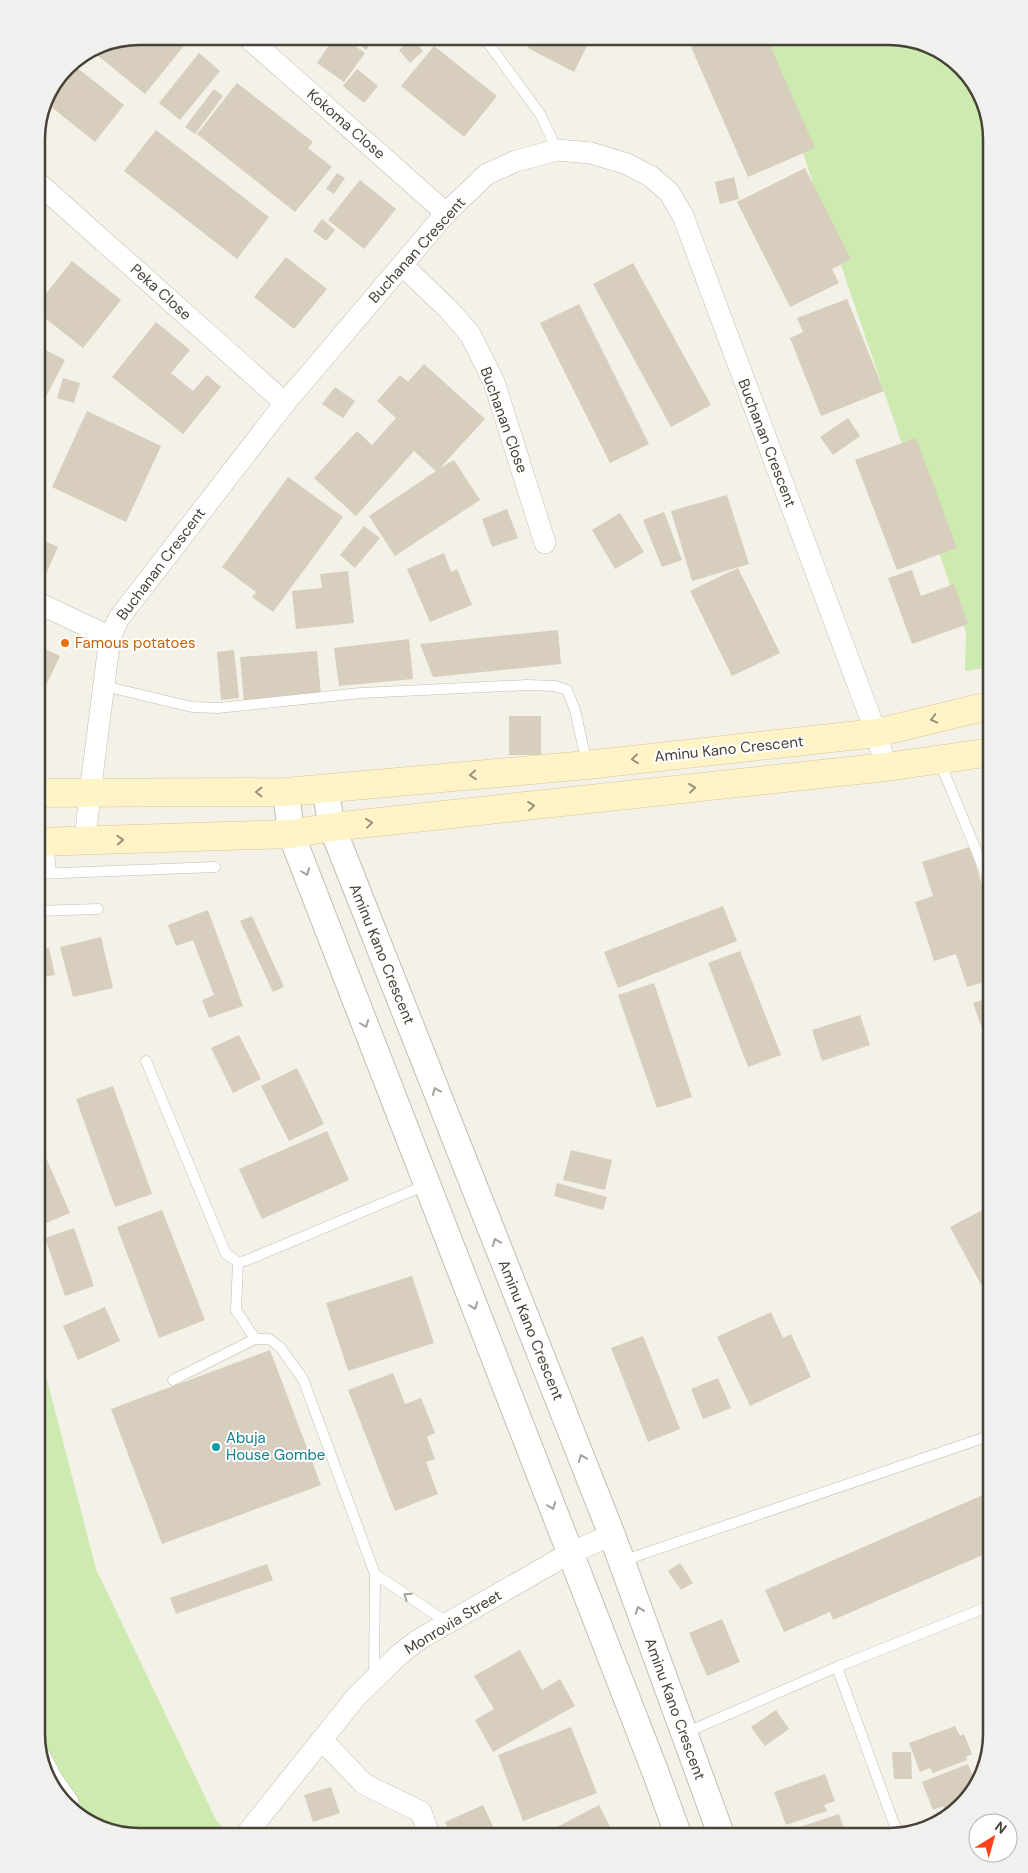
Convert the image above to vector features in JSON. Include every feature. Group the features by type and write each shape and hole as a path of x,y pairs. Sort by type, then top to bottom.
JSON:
{"main road":[{"name":"Aminu Kano Crescent","path":"45,793 286,792 587,764 876,734 983,707"},
{"path":"45,842 291,834 332,827 886,767 983,753"}],"street":[{"name":"Kokoma Close","path":"256,45 446,212"},
{"name":"Buchanan Crescent","path":"85,841 110,637 119,618 285,403 446,212 487,174 516,161 557,150 591,153 627,164 650,176 669,192 682,216 876,734 886,767"},
{"name":"Peka Close","path":"45,189 285,403"},
{"name":"Buchanan Close","path":"402,265 448,309 470,334 494,382 545,543"},
{"path":"45,606 110,637"},
{"name":"Aminu Kano Crescent","path":"325,788 332,827 612,1535 719,1828"},
{"path":"286,792 291,834 655,1770 676,1828"},
{"name":"Monrovia Street","path":"251,1828 356,1697 406,1649 418,1640 570,1553 612,1535"},
{"path":"322,1740 364,1784 421,1812 427,1828"}],"lane":[{"path":"490,45 540,114 557,150"},
{"path":"104,686 192,706 218,708 361,694 527,685 555,686 567,690 575,710 587,764"},
{"path":"939,759 983,867"},
{"path":"45,853 51,874"},
{"path":"45,874 215,867"},
{"path":"45,911 98,909"},
{"path":"146,1061 226,1254 238,1262 246,1262 427,1184"},
{"path":"238,1262 236,1310 255,1339"},
{"path":"173,1380 255,1339 269,1339 280,1347 303,1379 376,1574 374,1680"},
{"path":"622,1561 983,1438"},
{"path":"376,1574 448,1623"},
{"path":"684,1733 837,1667 983,1610"},
{"path":"837,1667 895,1828"}],"green space":[{"path":"766,45 895,45 913,48 936,58 956,72 976,103 980,115 983,139 983,668 965,671 966,632"},
{"path":"45,1372 96,1569 216,1820 223,1828 133,1828 109,1823 97,1818 77,1805 68,1796 52,1770 45,1740"}],"building":[{"path":"133,45 185,45 145,94 97,55 109,50"},
{"path":"329,45 354,45 365,53 344,82 317,63"},
{"path":"360,45 370,45 366,50"},
{"path":"405,45 418,45 423,51 410,63 399,50"},
{"path":"530,45 588,45 574,72 528,48"},
{"path":"695,45 770,45 815,148 748,177 691,47"},
{"path":"434,46 497,96 464,137 401,86"},
{"path":"199,53 220,71 180,120 159,103"},
{"path":"77,68 124,105 95,142 51,106 64,82"},
{"path":"357,69 378,86 364,103 343,86"},
{"path":"237,83 313,142 308,148 332,167 295,212 197,134"},
{"path":"214,89 223,96 195,134 185,127"},
{"path":"156,130 269,217 237,259 124,171"},
{"path":"805,168 851,259 832,269 839,283 790,307 737,202"},
{"path":"337,173 345,178 334,194 326,189"},
{"path":"734,177 739,199 720,204 715,182"},
{"path":"360,180 396,209 364,249 328,220"},
{"path":"322,219 335,230 326,241 313,231"},
{"path":"286,257 327,289 294,329 254,297"},
{"path":"72,261 121,300 83,348 45,318 45,295"},
{"path":"633,263 711,405 671,427 593,284"},
{"path":"847,299 884,391 821,416 790,338 803,332 797,318"},
{"path":"579,304 649,444 610,463 540,323"},
{"path":"156,322 190,350 171,373 193,391 207,375 221,387 183,434 112,377"},
{"path":"45,350 65,360 45,399"},
{"path":"424,364 485,419 440,468 454,460 480,500 395,556 369,516 436,471 414,451 356,516 314,478 357,431 372,445 396,418 377,401 400,375 408,382"},
{"path":"63,378 80,383 74,403 57,398"},
{"path":"335,387 355,401 343,418 322,404"},
{"path":"87,411 161,446 126,522 52,487"},
{"path":"848,418 860,436 833,455 820,437"},
{"path":"916,438 957,548 897,570 855,460"},
{"path":"288,477 343,517 273,612 252,597 256,592 222,567"},
{"path":"727,495 749,564 692,581 671,511"},
{"path":"507,509 518,538 492,547 482,519"},
{"path":"664,512 682,560 662,567 643,520"},
{"path":"620,513 644,552 615,569 592,530"},
{"path":"364,526 380,538 355,568 340,555"},
{"path":"45,541 58,547 45,576"},
{"path":"444,553 451,572 457,569 472,605 430,622 407,569"},
{"path":"738,568 780,653 732,676 690,591"},
{"path":"912,570 921,596 954,584 968,624 912,644 888,578"},
{"path":"348,571 354,623 296,629 292,591 322,588 320,574"},
{"path":"558,630 561,664 433,677 420,644"},
{"path":"409,639 413,679 339,686 334,648"},
{"path":"45,649 60,656 45,687"},
{"path":"234,650 239,698 221,700 217,652"},
{"path":"317,651 321,695 244,702 240,657"},
{"path":"509,716 541,716 541,755 509,755"},
{"path":"970,847 983,888 983,983 967,987 956,954 934,961 915,902 933,896 922,862"},
{"path":"723,906 737,941 618,988 604,952"},
{"path":"208,910 243,1006 209,1018 202,1000 214,995 193,940 176,946 168,925"},
{"path":"252,916 284,987 273,992 240,921"},
{"path":"101,937 113,988 73,997 60,947"},
{"path":"49,948 55,975 45,977 45,949"},
{"path":"740,951 781,1055 748,1067 708,963"},
{"path":"654,983 692,1097 657,1108 618,995"},
{"path":"983,1000 983,1031 973,1003"},
{"path":"860,1015 870,1045 822,1061 812,1030"},
{"path":"239,1035 261,1079 233,1093 211,1048"},
{"path":"297,1068 324,1124 289,1141 261,1086"},
{"path":"113,1086 152,1194 115,1207 76,1099"},
{"path":"327,1131 349,1180 262,1219 239,1169"},
{"path":"571,1150 612,1160 605,1190 563,1180"},
{"path":"45,1155 70,1213 45,1224"},
{"path":"557,1183 607,1197 603,1210 554,1196"},
{"path":"162,1210 205,1320 159,1338 117,1227"},
{"path":"983,1210 983,1288 950,1227"},
{"path":"74,1228 94,1286 65,1296 45,1238"},
{"path":"412,1276 434,1343 348,1371 326,1303"},
{"path":"105,1307 120,1341 78,1360 63,1326"},
{"path":"771,1312 783,1338 791,1334 811,1377 750,1406 717,1337"},
{"path":"643,1336 680,1429 648,1442 611,1348"},
{"name":"Abuja House Gombe","path":"270,1350 321,1485 162,1544 111,1409"},
{"path":"393,1373 405,1404 421,1398 435,1433 427,1437 435,1459 426,1462 438,1494 395,1511 348,1390"},
{"path":"718,1378 731,1408 703,1419 691,1389"},
{"path":"983,1495 983,1555 833,1620 830,1612 784,1632 765,1590"},
{"path":"680,1563 693,1583 681,1590 668,1571"},
{"path":"267,1564 273,1580 176,1614 170,1598"},
{"path":"722,1619 740,1662 707,1676 689,1633"},
{"path":"520,1650 542,1690 560,1679 575,1706 493,1752 475,1720 494,1709 474,1676"},
{"path":"776,1710 789,1729 765,1746 751,1727"},
{"path":"955,1726 960,1736 964,1734 972,1754 966,1757 967,1760 933,1773 930,1768 920,1772 909,1743"},
{"path":"571,1727 597,1793 523,1821 498,1755"},
{"path":"892,1752 911,1752 912,1779 894,1779"},
{"path":"968,1764 972,1774 974,1774 960,1796 944,1810 943,1806 933,1810 922,1782"},
{"path":"825,1774 835,1801 824,1805 827,1811 786,1825 774,1792"},
{"path":"331,1787 340,1813 313,1822 304,1795"},
{"path":"483,1805 494,1828 448,1828 445,1822"},
{"path":"599,1805 610,1828 555,1828"},
{"path":"839,1814 844,1828 797,1828"}],"place":[{"name":"Famous potatoes","path":"65,643"},
{"name":"Abuja House Gombe","path":"216,1447"}]}
